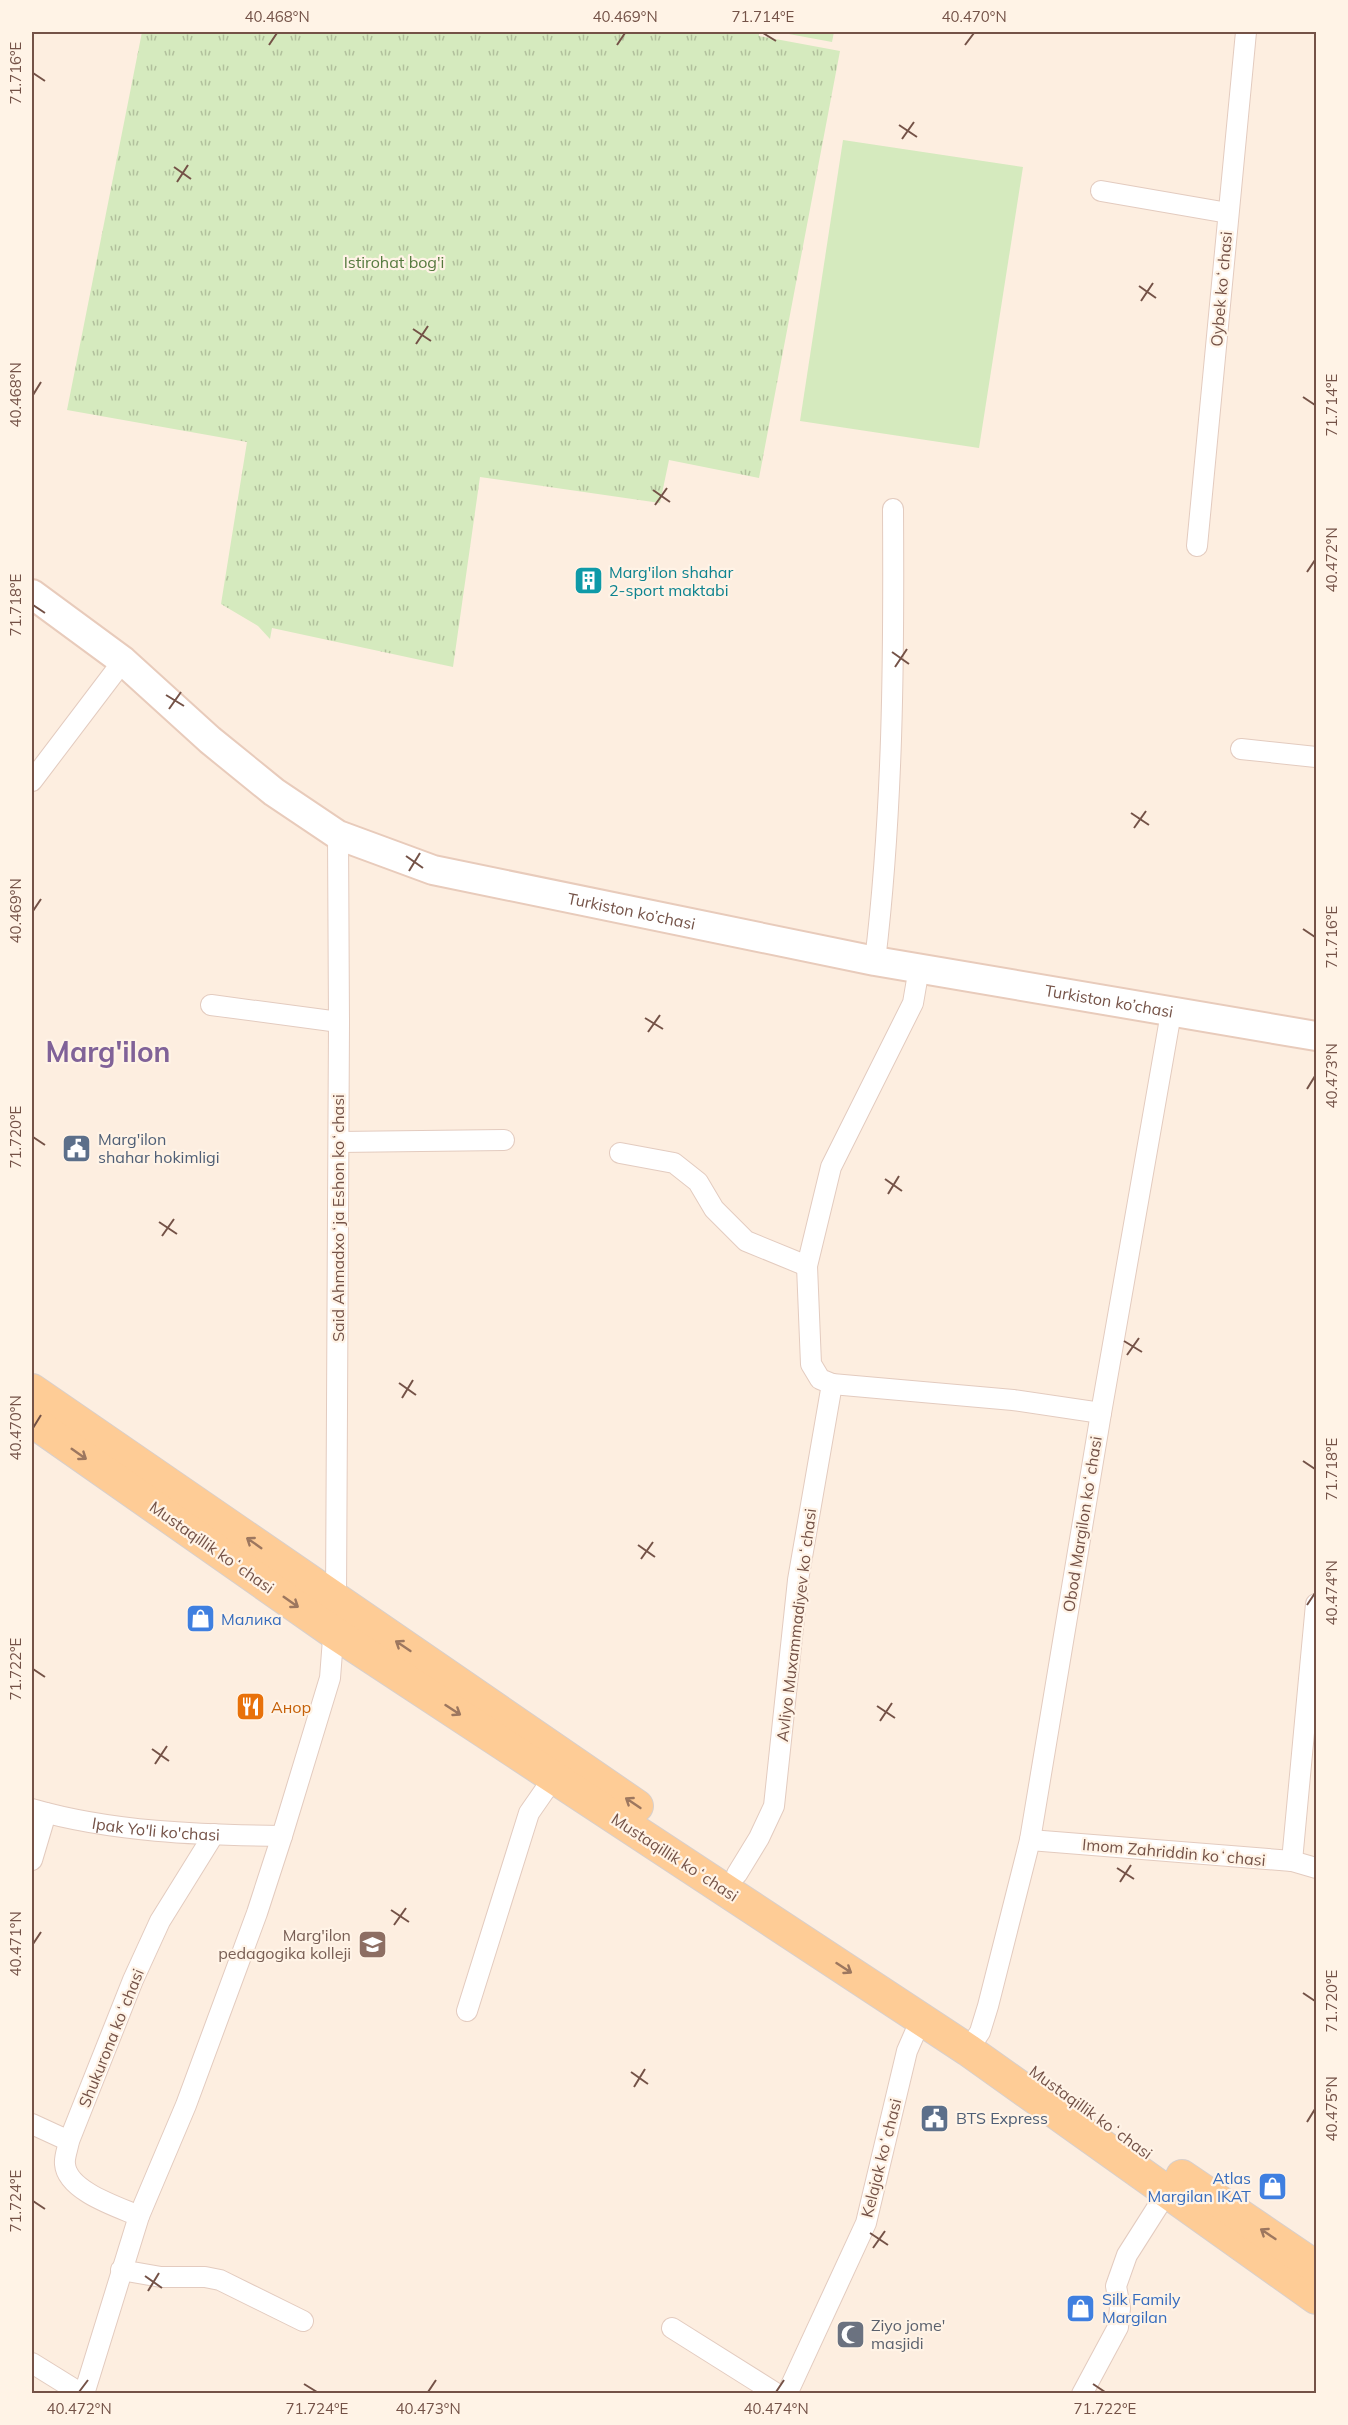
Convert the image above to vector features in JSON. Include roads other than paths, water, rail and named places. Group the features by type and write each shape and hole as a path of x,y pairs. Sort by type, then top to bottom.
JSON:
{"main road":[{"name":"Turkiston ko’chasi","path":"32,594 123,661 210,740 274,792 338,835 433,870 875,961 1317,1036"},
{"name":"Mustaqillik koʻchasi","path":"32,1390 737,1874 974,2041 1317,2267"},
{"name":"Mustaqillik koʻchasi","path":"32,1421 333,1632 921,2019 974,2041 1167,2192 1317,2298"}],"street":[{"name":"Oybek koʻchasi","path":"1197,546 1246,32"},
{"path":"1101,191 1228,213"},
{"path":"875,961 886,836 894,598 893,509"},
{"path":"32,781 123,661"},
{"path":"1241,749 1317,757"},
{"name":"Said Ahmadxoʻja Eshon koʻchasi","path":"83,2394 139,2216 186,2105 257,1913 330,1678 336,1600 339,1142 338,835"},
{"path":"919,968 913,1003 831,1167 807,1266 811,1364 820,1379 832,1384 1013,1400 1101,1413"},
{"path":"212,1005 339,1022"},
{"name":"Obod Margilon koʻchasi","path":"974,2041 1030,1840 1171,1013"},
{"path":"339,1142 504,1140"},
{"path":"620,1153 674,1163 698,1182 714,1209 746,1241 807,1266"},
{"name":"Avliyo Muxammadiyev koʻchasi","path":"737,1874 759,1839 774,1806 798,1580 832,1384"},
{"path":"1292,1861 1317,1604"},
{"path":"467,2011 529,1813 554,1777"},
{"path":"32,1860 39,1811"},
{"name":"Ipak Yo'li ko'chasi","path":"39,1811 174,1833 282,1836"},
{"name":"Shukurona koʻchasi","path":"139,2216 94,2197 68,2174 65,2163 69,2141 133,1980 160,1921 214,1834"},
{"name":"Imom Zahriddin koʻchasi","path":"1030,1840 1292,1861 1317,1868"},
{"name":"Kelajak koʻchasi","path":"787,2394 866,2223 907,2051 921,2019"},
{"path":"32,2124 69,2141"},
{"path":"1082,2394 1118,2327 1119,2308 1116,2286 1127,2254 1167,2192"},
{"path":"121,2270 161,2277 205,2277 220,2280 303,2321"},
{"path":"672,2328 777,2394"},
{"path":"32,2363 83,2394"}],"place":[{"name":"Marg'ilon shahar 2-sport maktabi","path":"588,581"},
{"name":"Marg'ilon shahar hokimligi","path":"77,1148"},
{"name":"Малика","path":"200,1619"},
{"name":"Анор","path":"250,1707"},
{"name":"Marg'ilon pedagogika kolleji","path":"372,1944"},
{"name":"BTS Express","path":"935,2118"},
{"name":"Atlas Margilan IKAT","path":"1272,2187"},
{"name":"Silk Family Margilan","path":"1081,2308"},
{"name":"Ziyo jome' masjidi","path":"850,2334"}],"district":[{"name":"Marg'ilon","path":"108,1052"}],"park label":[{"name":"Istirohat bog'i","path":"394,262"}]}
